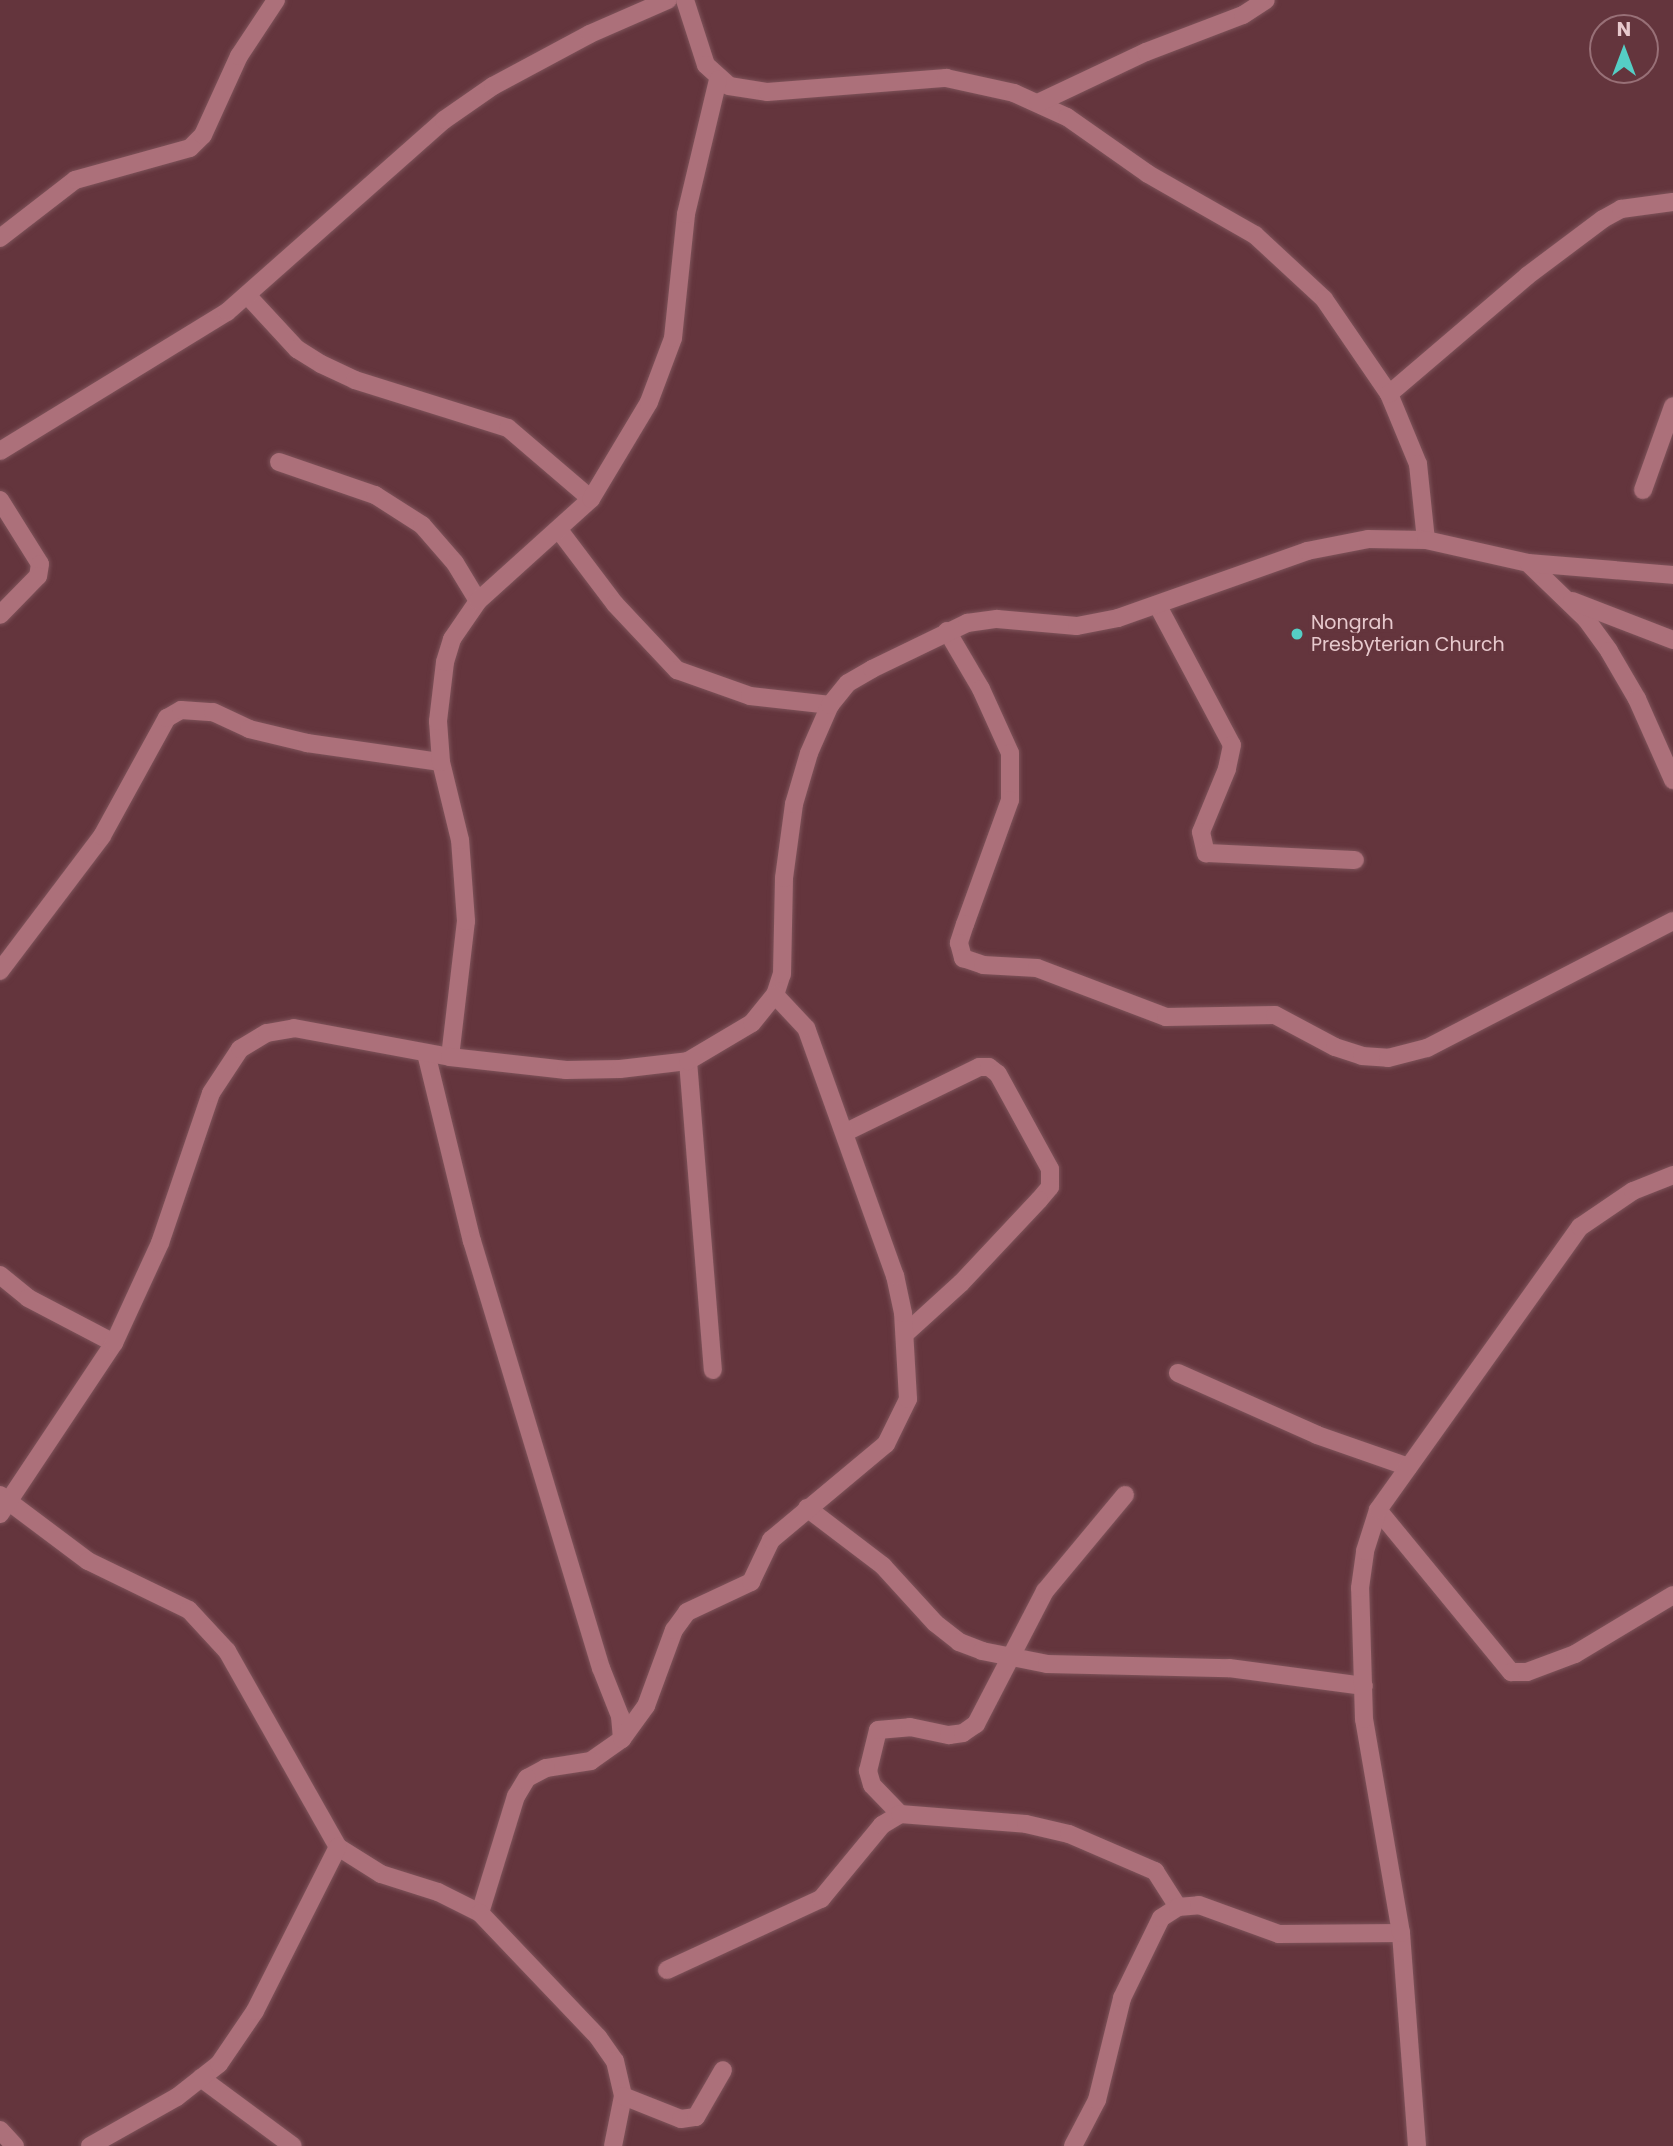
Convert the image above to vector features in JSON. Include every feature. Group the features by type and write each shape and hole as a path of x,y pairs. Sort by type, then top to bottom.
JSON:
{"street":[{"path":"0,238 75,180 190,148 203,135 239,56 276,0"},
{"path":"0,451 227,312 444,120 537,60 668,0"},
{"path":"685,0 706,65 718,80 741,90 767,92 946,78 1014,93 1038,103 1280,253 1324,299 1389,394 1418,464 1426,540"},
{"path":"1038,103 1146,52 1243,16 1266,0"},
{"path":"450,1057 465,899 460,840 441,762 439,721 445,662 452,639 478,601 591,499 623,449 665,366 673,338 687,214 718,80"},
{"path":"1389,394 1527,276 1603,219 1621,209 1672,203"},
{"path":"247,295 297,349 320,363 355,380 508,428 591,499"},
{"path":"1643,490 1673,406"},
{"path":"279,461 375,495 422,525 455,563 478,601"},
{"path":"0,500 40,564 38,576 0,615"},
{"path":"559,530 615,604 677,670 750,696 830,705"},
{"path":"613,2146 623,2096 615,2061 598,2037 480,1913 438,1892 381,1874 338,1847 248,1686 208,1628 189,1610 88,1561 3,1503 114,1343 160,1243 211,1093 240,1049 267,1033 293,1028 450,1057 566,1070 688,1061 737,1034 775,995 783,962 785,878 794,804 808,753 830,705 848,683 947,631 997,619 1077,626 1158,606 1335,544 1426,540 1528,563 1673,575"},
{"path":"1528,563 1567,599 1609,651 1637,699 1673,780"},
{"path":"1567,599 1673,640"},
{"path":"1158,606 1232,745 1227,769 1201,832 1206,853 1355,860"},
{"path":"947,631 981,689 1010,763 1010,800 959,943 963,958 984,965 1037,968 1166,1017 1275,1015 1335,1047 1362,1056 1388,1058 1427,1048 1673,921"},
{"path":"0,971 102,836 167,718 181,710 213,712 249,729 307,743 441,762"},
{"path":"480,1913 516,1796 527,1778 547,1768 591,1761 622,1739 646,1706 674,1630 687,1612 743,1590 758,1572 771,1540 896,1431 908,1399 905,1334 895,1276 846,1132 806,1028 775,995"},
{"path":"426,1053 472,1241 601,1668 620,1716 622,1739"},
{"path":"688,1061 713,1370"},
{"path":"846,1132 979,1067 989,1067 998,1074 1050,1169 1050,1187 1045,1194 961,1283 905,1334"},
{"path":"1417,2146 1401,1933 1364,1719 1360,1588 1365,1551 1378,1510 1580,1227 1633,1191 1673,1175"},
{"path":"0,1275 28,1298 114,1343"},
{"path":"1178,1373 1317,1435 1409,1467"},
{"path":"900,1814 872,1785 867,1771 877,1730 909,1727 963,1733 976,1724 1053,1580 1125,1495"},
{"path":"807,1508 874,1559 959,1642 1011,1660 1229,1668 1363,1686"},
{"path":"1378,1510 1466,1613 1503,1665 1517,1674 1607,1638 1673,1595"},
{"path":"667,1970 821,1899 882,1825 900,1814 1026,1824 1069,1834 1155,1871 1178,1907"},
{"path":"90,2146 177,2097 219,2064 255,2011 338,1847"},
{"path":"1073,2146 1097,2100 1122,1998 1161,1918 1178,1907 1199,1905 1279,1934 1401,1933"},
{"path":"623,2096 681,2119 696,2117 723,2070"},
{"path":"201,2078 293,2146"},
{"path":"0,2130 15,2146"}],"place":[{"name":"Nongrah Presbyterian Church","path":"1297,634"}]}
